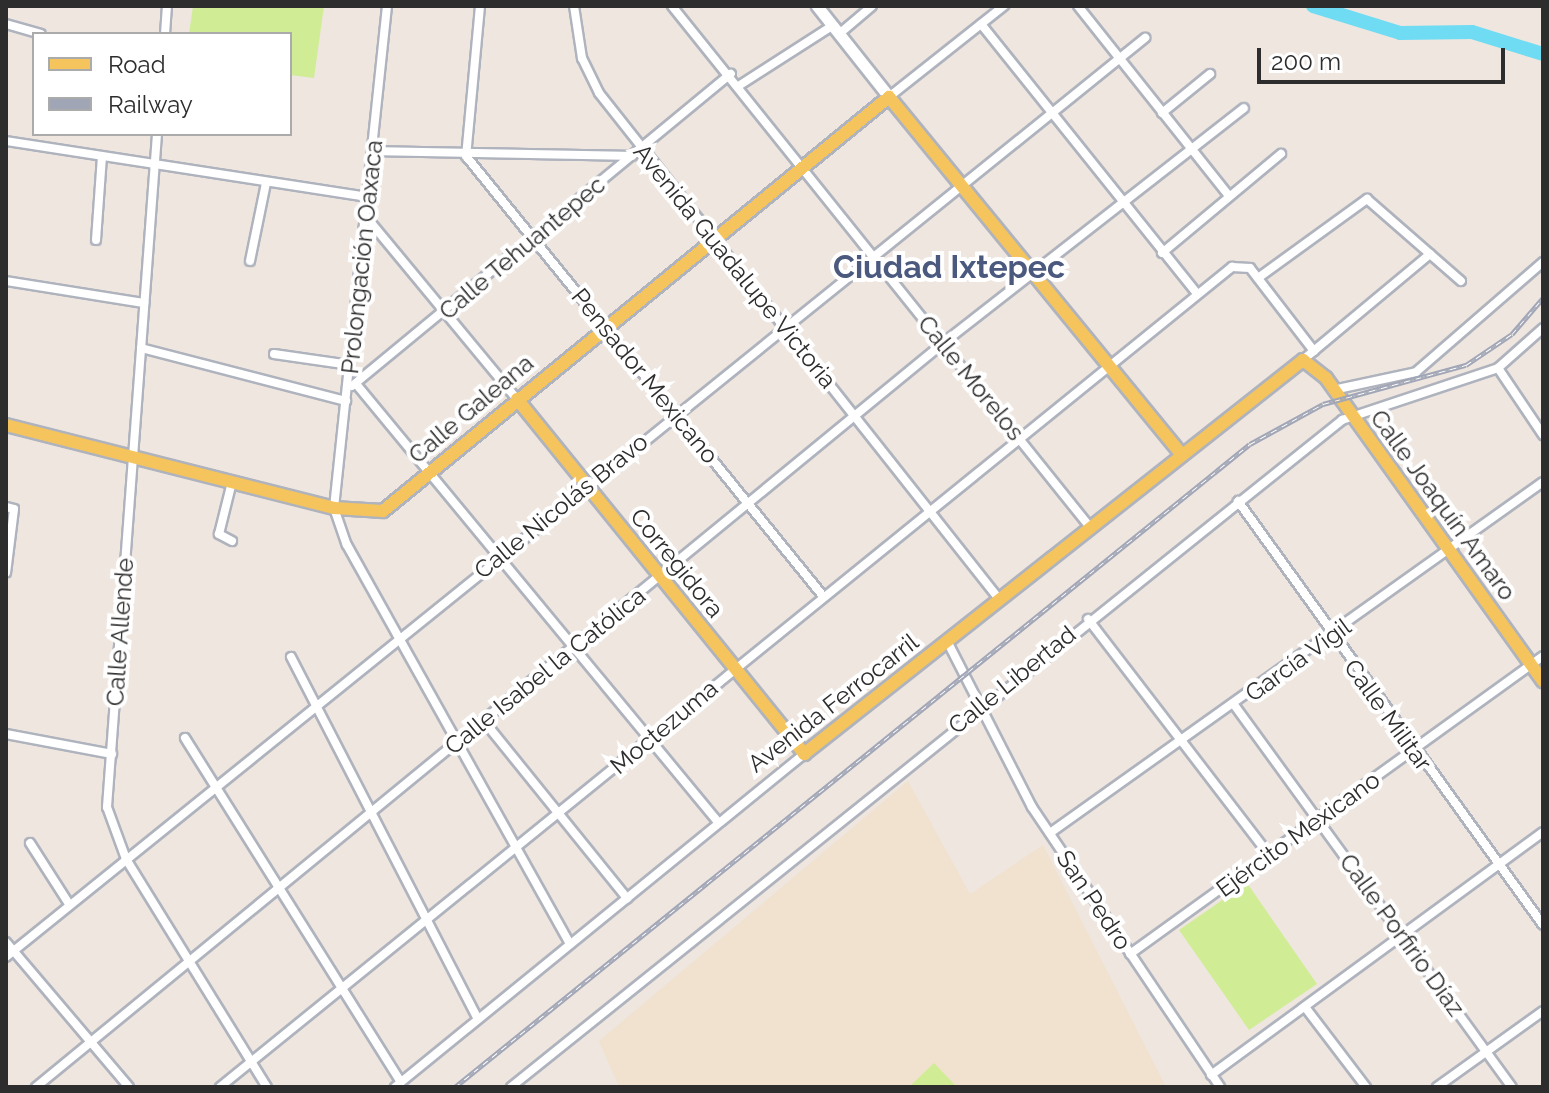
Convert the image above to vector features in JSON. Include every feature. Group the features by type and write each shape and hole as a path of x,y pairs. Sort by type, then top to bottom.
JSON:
{"main road":[{"name":"Calle Galeana","path":"6,425 334,508 383,511 605,326 889,97"},
{"path":"889,97 1181,454"},
{"name":"Calle Joaquín Amaro","path":"1303,360 1333,390 1543,681"},
{"name":"Avenida Ferrocarril","path":"804,754 1303,360"},
{"name":"Corregidora","path":"517,399 804,754"}],"street":[{"path":"165,32 167,6"},
{"name":"Prolongación Oaxaca","path":"334,508 346,401 352,386 350,365 387,6"},
{"path":"466,156 480,6"},
{"name":"Avenida Guadalupe Victoria","path":"574,6 589,77 641,149 999,599"},
{"name":"Calle Morelos","path":"672,6 740,85 1089,526"},
{"path":"817,6 889,97 1004,6"},
{"path":"740,85 872,6"},
{"path":"1078,6 1229,196"},
{"path":"6,24 34,32"},
{"path":"981,24 1123,206 1197,294"},
{"name":"Calle Nicolás Bravo","path":"6,957 783,324 962,186 1145,38"},
{"name":"Calle Tehuantepec","path":"352,386 445,313 531,238 731,74"},
{"path":"1162,113 1210,74"},
{"name":"Calle Isabel la Católica","path":"36,1087 371,815 574,645 750,505 942,344 1123,206 1244,108"},
{"name":"Calle Allende","path":"157,136 107,807 126,859 267,1087"},
{"path":"6,141 369,197"},
{"path":"373,151 466,156 633,156"},
{"path":"1162,253 1281,154"},
{"name":"Pensador Mexicano","path":"466,156 823,596"},
{"path":"96,240 102,157"},
{"path":"250,261 266,183"},
{"path":"1314,351 1258,278 1367,199 1461,281"},
{"path":"367,218 517,399"},
{"path":"1303,360 1430,254"},
{"path":"1333,390 1416,372 1543,262"},
{"name":"Moctezuma","path":"220,1087 651,740 735,667 1105,363 1232,267 1245,265 1258,278"},
{"path":"6,281 144,303"},
{"name":"Calle Libertad","path":"511,1087 979,706 1238,501 1351,416 1498,368 1543,328"},
{"path":"141,348 346,401"},
{"path":"274,354 350,365"},
{"path":"1498,368 1543,435"},
{"path":"352,386 574,645 718,822"},
{"path":"232,482 219,534 232,541"},
{"name":"García Vigil","path":"1050,833 1235,706 1543,482"},
{"name":"Calle Militar","path":"1238,501 1331,637 1543,925"},
{"path":"6,507 14,509 6,573"},
{"path":"334,508 456,743 570,944"},
{"path":"1088,619 1185,739 1269,855"},
{"name":"San Pedro","path":"947,641 979,706 1050,833 1220,1087"},
{"name":"Ejército Mexicano","path":"1130,954 1543,656"},
{"path":"291,657 424,920 478,1019"},
{"name":"Calle Porfirio Díaz","path":"1235,706 1405,935 1512,1087"},
{"path":"484,721 627,898"},
{"path":"6,734 112,754"},
{"path":"185,738 398,1084"},
{"name":"Avenida Ferrocarril","path":"398,1084 804,754"},
{"path":"1211,1075 1543,832"},
{"path":"30,843 69,904"},
{"path":"6,942 129,1087"},
{"path":"1305,1007 1366,1087"},
{"path":"1437,1087 1543,1011"}],"shaded area":[{"path":"908,781 970,894 1043,845 1166,1087 619,1087 599,1041"}],"green space":[{"path":"193,6 324,6 314,78 292,75 292,32 189,32"},
{"path":"1247,883 1317,984 1249,1030 1179,930"},
{"path":"934,1063 957,1087 909,1087"}],"waterway":[{"path":"1313,6 1400,33 1472,32 1543,54"}],"railway":[{"path":"455,1087 1250,444 1323,404 1466,365 1512,334 1543,298"}],"district":[{"name":"Ciudad Ixtepec","path":"949,267"}]}
